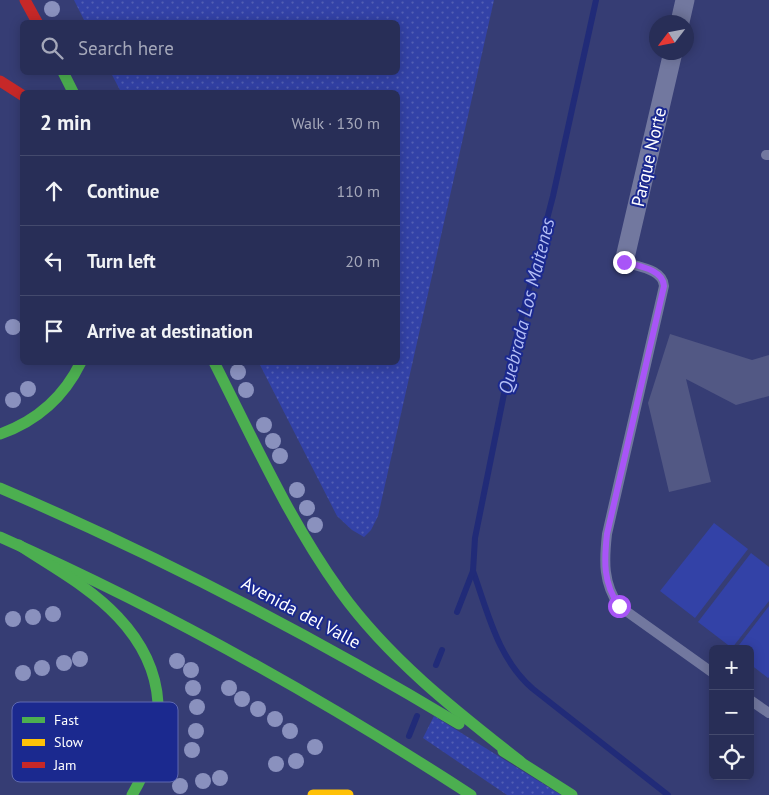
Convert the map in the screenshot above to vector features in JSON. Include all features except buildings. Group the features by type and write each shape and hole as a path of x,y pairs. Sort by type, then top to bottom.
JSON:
{"main road":[{"path":"25,0 36,20"},
{"path":"64,75 72,90"},
{"path":"0,81 20,94"},
{"path":"0,434 20,426 39,414 66,387 79,365"},
{"path":"216,365 285,498 341,591 387,647 414,674 472,724 521,762"},
{"name":"Avenida del Valle","path":"0,488 138,549 352,660 572,795"},
{"path":"0,536 138,602 262,668 362,726 471,795"},
{"path":"19,545 104,605 129,631 148,661 159,702"},
{"path":"132,795 139,782"},
{"path":"313,795 348,795"}],"street":[{"path":"682,15 685,0"},
{"name":"Parque Norte","path":"624,262 671,60"}],"lane":[{"path":"624,262 654,272 662,278 664,286 607,534 604,567 606,578 610,592 619,606 709,670"},
{"path":"754,703 769,713"}],"shaded area":[{"path":"74,0 494,0 378,516 371,530 364,537 352,530 337,516 260,365 400,365 400,90 120,90 112,75 400,75 400,20 84,20"},
{"path":"714,523 748,549 695,618 660,591"},
{"path":"751,553 769,567 769,601 734,645 728,645 698,622"},
{"path":"769,606 768,678 754,667 754,645 739,645"},
{"path":"434,716 561,795 507,795 423,738"}],"waterway":[{"name":"Quebrada Los Maitenes","path":"457,612 473,571 475,538 512,354 553,196 596,0"},
{"path":"473,571 489,619 503,650 521,677 533,689 668,795"},
{"name":"Quebrada Los Maitenes","path":"436,665 442,650"},
{"name":"Quebrada Los Maitenes","path":"409,736 417,716"}],"traffic: fast":[{"path":"64,75 72,90"},
{"path":"0,434 26,422 48,406 58,397 79,365"},
{"path":"216,365 304,536 359,616 424,683 521,762"},
{"path":"0,488 118,541 234,598 347,659 459,724"},
{"path":"0,537 122,594 241,657 357,724 471,795"},
{"path":"19,545 95,596 118,617 135,638 147,659 155,681 158,702"},
{"path":"503,751 572,795"},
{"path":"132,795 139,782"}],"traffic: slow":[{"path":"313,795 348,795"}],"traffic: jam":[{"path":"25,0 36,20"},
{"path":"0,81 20,94"}],"route":[{"path":"619,606 610,592 604,567 607,534 664,286 662,278 654,272 624,262"}]}
